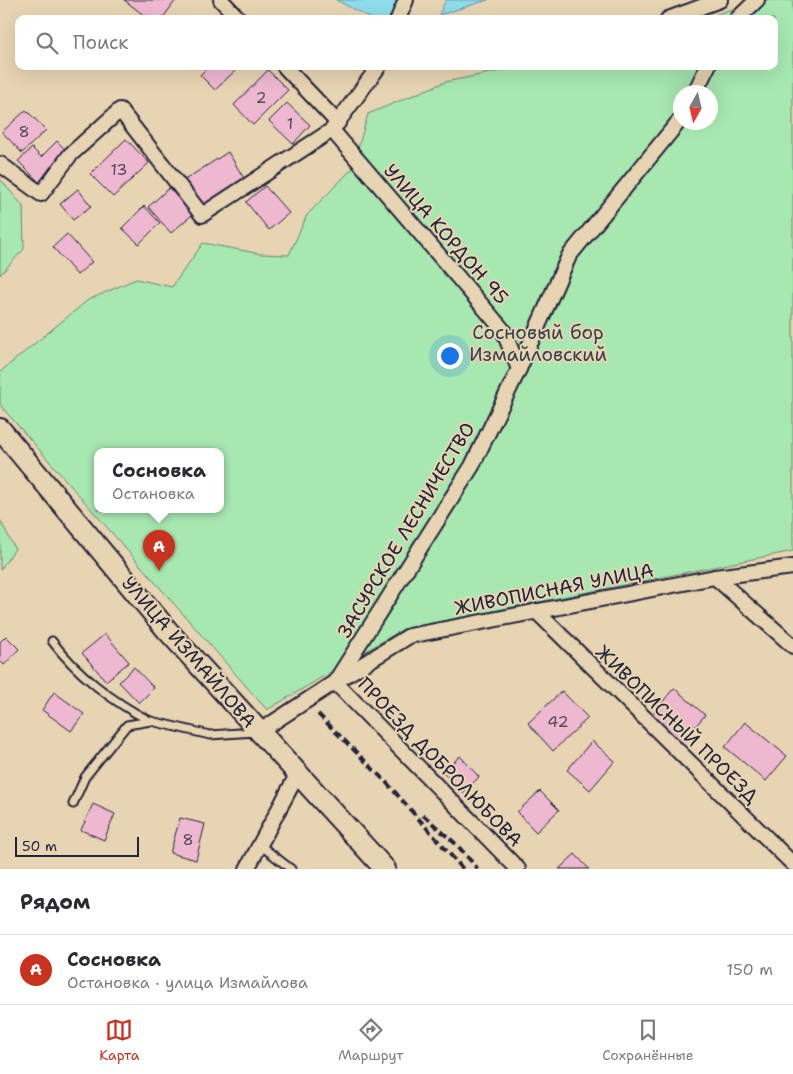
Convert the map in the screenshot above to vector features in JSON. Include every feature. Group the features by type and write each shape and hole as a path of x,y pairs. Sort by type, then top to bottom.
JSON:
{"main road":[{"name":"УЛИЦА ИЗМАЙЛОВА","path":"0,429 167,630 385,869"}],"street":[{"path":"221,0 235,15"},
{"path":"400,15 406,0"},
{"path":"679,15 720,0"},
{"path":"741,15 757,0"},
{"name":"УЛИЦА КОРДОН 95","path":"287,70 504,330 519,368"},
{"path":"0,164 41,194 70,155 120,110 202,215 335,126 377,70"},
{"path":"698,85 706,70"},
{"name":"ЗАСУРСКОЕ ЛЕСНИЧЕСТВО","path":"335,682 472,466 519,368 569,256 673,129"},
{"name":"ЖИВОПИСНАЯ УЛИЦА","path":"335,682 409,636 715,577 793,567"},
{"path":"715,577 793,646"},
{"name":"ЖИВОПИСНЫЙ ПРОЕЗД","path":"536,611 793,864"},
{"name":"ПРОЕЗД ДОБРОЛЮБОВА","path":"260,732 335,682 518,869"},
{"path":"247,869 298,773"}],"lane":[{"path":"52,641 66,660 123,707 151,721 210,735 260,732"},
{"path":"73,804 85,776 127,725 151,721"},
{"path":"260,845 291,869"}],"green space":[{"name":"Сосновый бор Измайловский","path":"758,0 793,0 793,551 403,629 267,710 95,513 224,513 224,448 94,448 94,512 0,405 0,372 88,300 136,279 172,287 203,243 261,254 289,255 307,215 352,169 368,114 445,82 504,70 778,70 778,15 715,15"},
{"path":"0,179 23,206 24,249 0,275"},
{"path":"0,520 15,549 0,570"}],"water":[{"path":"336,0 406,0 400,15 364,15"},
{"path":"446,0 488,0 439,15"}],"building":[{"path":"124,0 176,0 165,15 144,15"},
{"path":"205,70 236,70 215,90 200,75"},
{"path":"268,70 288,90 253,125 234,105"},
{"path":"287,103 310,125 293,144 269,121"},
{"path":"26,110 46,130 22,153 2,132"},
{"path":"126,139 149,163 113,197 90,174"},
{"path":"57,141 70,155 41,184 18,161 32,148 41,157"},
{"path":"228,152 245,180 205,205 183,181"},
{"path":"265,186 289,213 269,230 246,202"},
{"path":"169,188 193,214 171,233 148,207"},
{"path":"78,189 91,206 73,220 60,204"},
{"path":"144,206 160,223 139,244 122,228"},
{"path":"67,234 92,262 77,275 53,247"},
{"path":"105,634 129,662 106,681 82,653"},
{"path":"6,636 19,649 4,665 0,661 0,642"},
{"path":"134,667 154,688 139,703 119,682"},
{"path":"674,688 705,715 681,743 650,717"},
{"path":"562,691 588,718 553,751 528,723"},
{"path":"54,692 84,714 71,731 42,710"},
{"path":"745,722 787,756 766,781 725,747"},
{"path":"592,741 615,761 590,790 567,770"},
{"path":"460,756 479,777 463,793 443,772"},
{"path":"540,791 559,810 536,832 517,812"},
{"path":"93,804 115,814 104,840 81,830"},
{"path":"180,818 205,824 196,860 170,853"},
{"path":"575,854 589,869 559,869"}],"railway":[{"path":"318,714 386,782 463,869"},
{"path":"423,815 457,845 478,869"}],"place":[{"name":"Сосновка","path":"159,571"}]}
